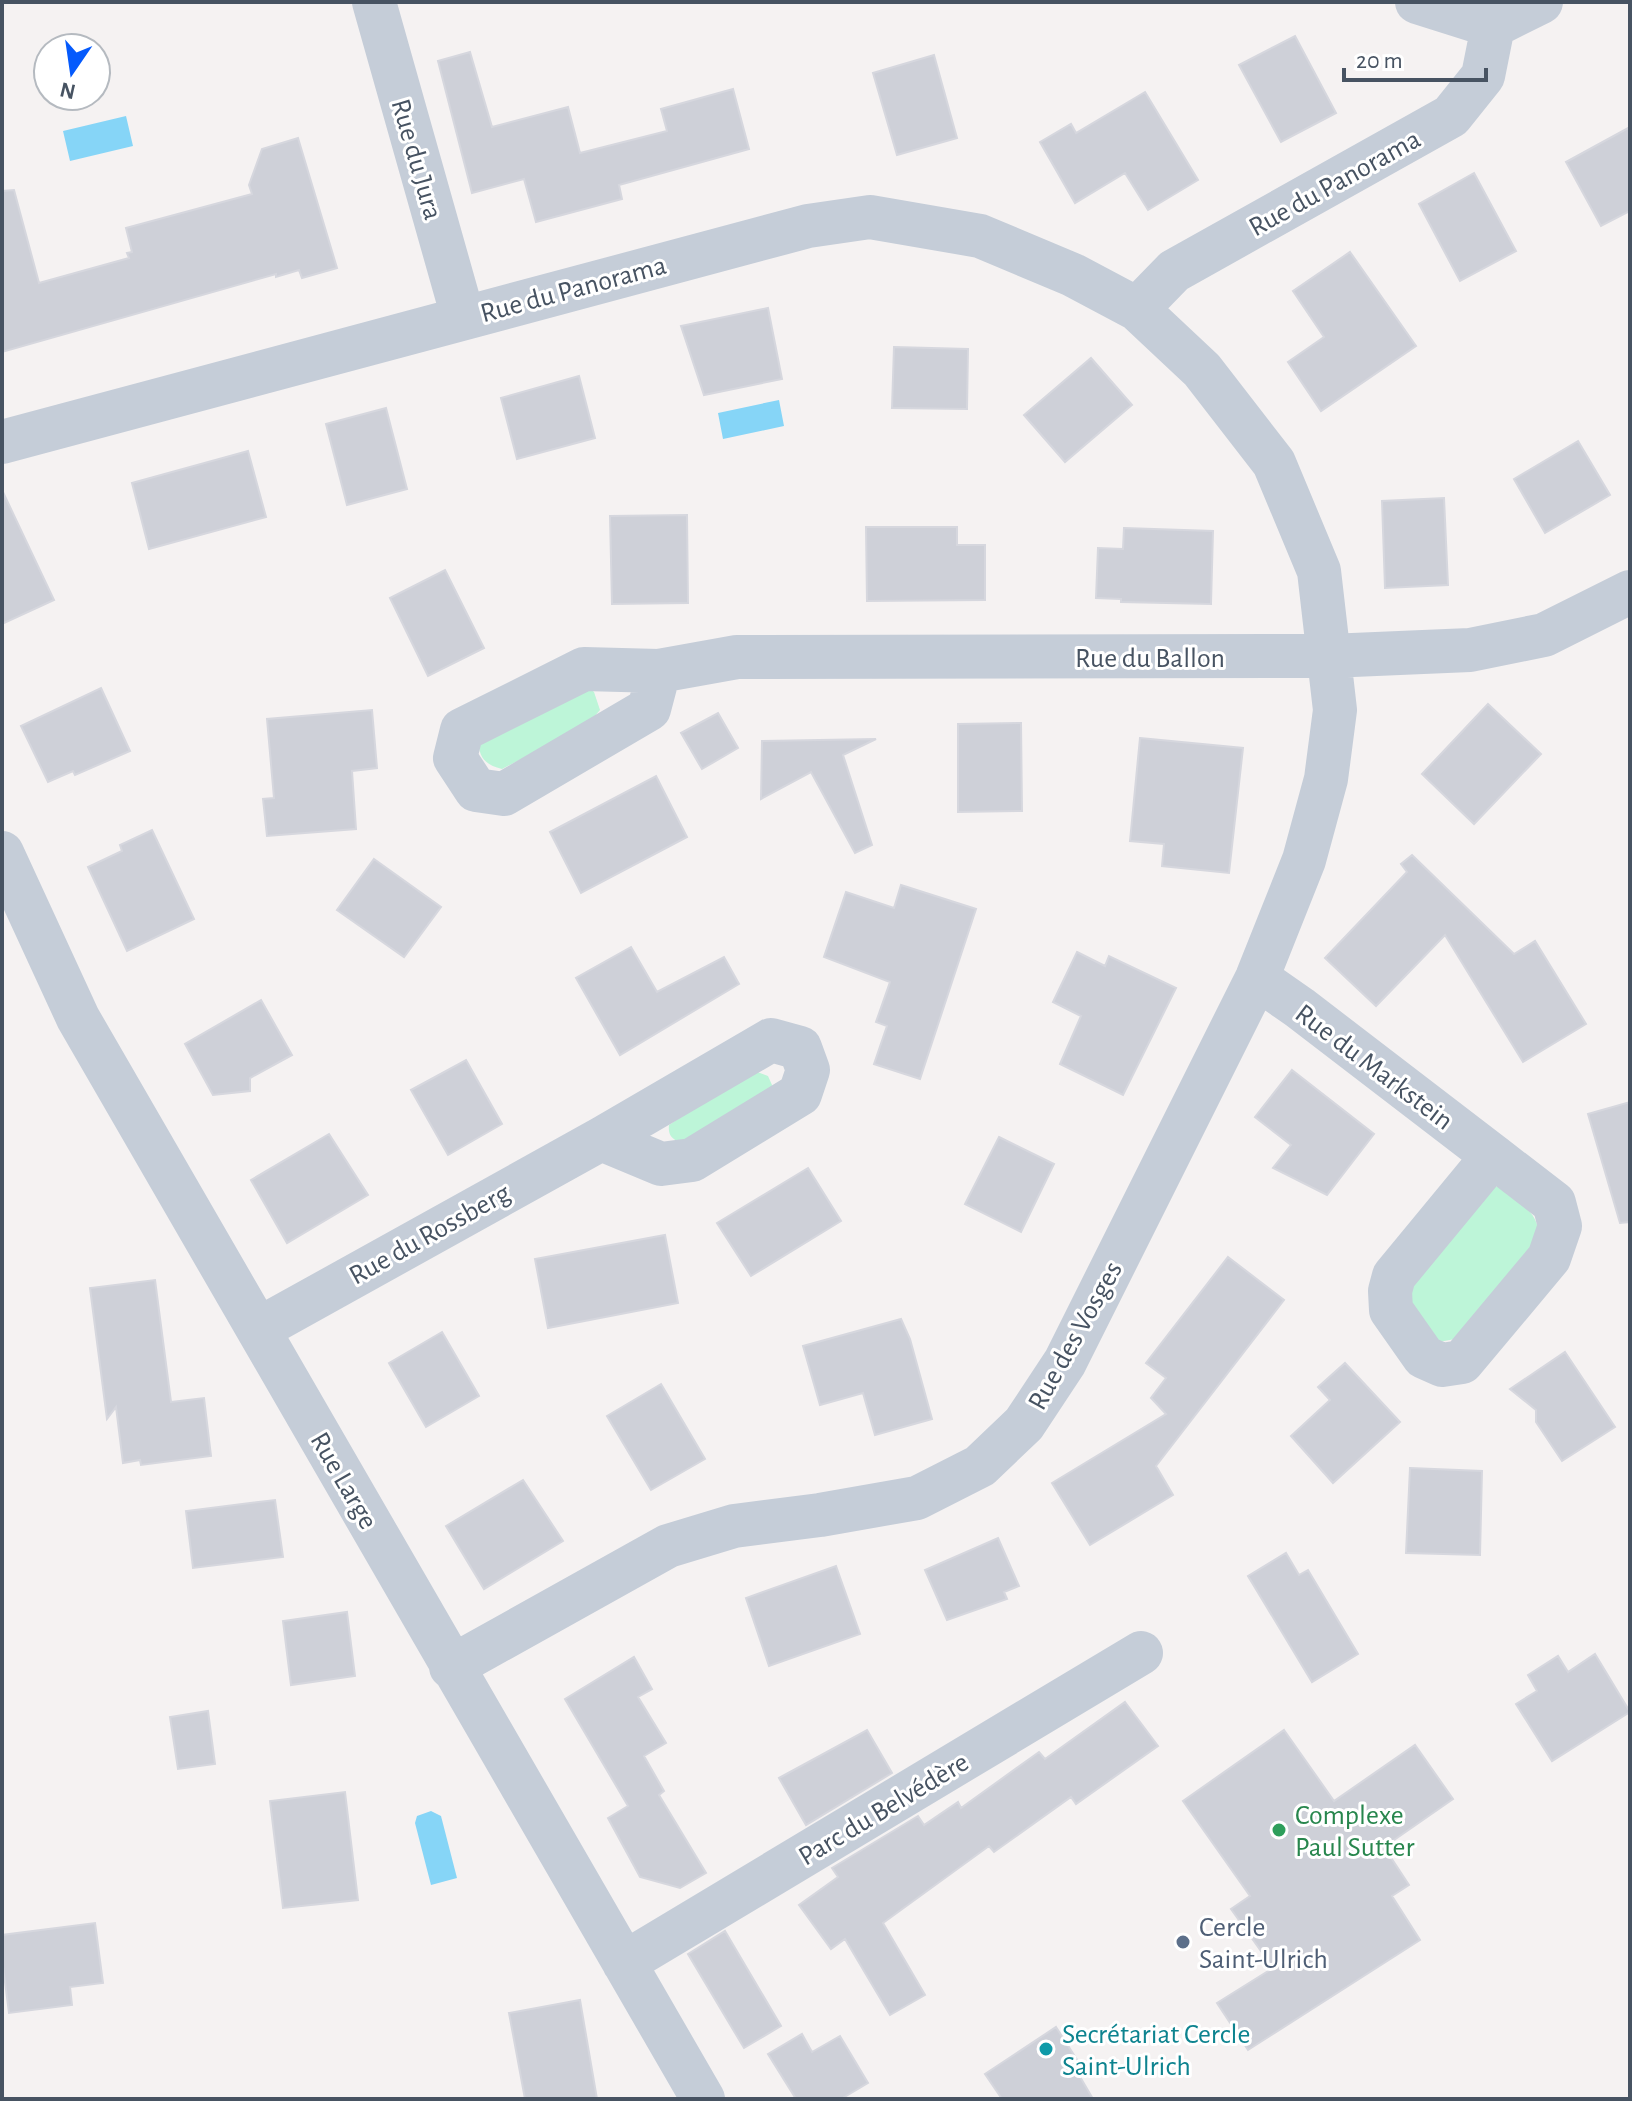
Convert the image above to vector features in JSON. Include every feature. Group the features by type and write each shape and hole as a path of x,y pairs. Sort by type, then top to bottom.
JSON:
{"street":[{"name":"Rue du Jura","path":"374,2 463,317"},
{"path":"1417,2 1493,26 1541,2"},
{"name":"Rue du Panorama","path":"1137,309 1174,271 1451,116 1483,76 1493,26"},
{"name":"Rue du Panorama","path":"2,442 808,226 870,217 980,236 1073,275 1137,309 1202,370 1274,463 1319,571 1329,656"},
{"name":"Rue du Ballon","path":"659,671 737,657 1329,656 1470,650 1544,635 1630,592"},
{"name":"Rue des Vosges","path":"451,1667 668,1546 734,1526 917,1498 980,1466 1024,1424 1065,1362 1257,978 1304,860 1326,779 1335,710 1329,656"},
{"name":"Rue Large","path":"2,853 78,1018 703,2099"},
{"name":"Rue du Markstein","path":"1257,978 1300,1008 1493,1156 1554,1203 1560,1226 1549,1258 1462,1362 1442,1365 1424,1357 1391,1310 1390,1291 1394,1276 1493,1156"},
{"name":"Rue du Rossberg","path":"259,1329 601,1139"},
{"name":"Parc du Belvédère","path":"624,1963 1141,1653"}],"green space":[{"path":"587,686 594,692 600,710 587,725 502,769 484,760 480,751 479,731"},
{"path":"752,1070 768,1076 772,1085 771,1094 680,1143 672,1138 669,1125"},
{"path":"1493,1186 1499,1187 1527,1209 1536,1222 1539,1240 1455,1339 1439,1342 1413,1308 1414,1280"}],"water":[{"path":"126,116 133,146 70,161 63,131"},
{"path":"779,400 784,426 723,439 718,413"},
{"path":"431,1811 441,1816 457,1878 431,1885 415,1823 417,1816"}],"building":[{"path":"1295,36 1336,113 1281,142 1239,65"},
{"path":"470,52 492,127 568,107 580,153 667,131 661,109 733,89 749,149 619,185 622,199 536,222 524,179 472,193 438,61"},
{"path":"934,55 957,138 897,155 873,73"},
{"path":"1145,92 1198,180 1148,210 1125,173 1075,203 1040,142 1071,124 1076,133"},
{"path":"1630,127 1630,211 1601,226 1566,162"},
{"path":"298,138 337,268 302,278 299,270 276,277 276,274 2,352 2,191 14,190 39,283 129,258 127,253 132,252 126,228 252,194 249,185 262,149"},
{"path":"1474,173 1516,251 1460,281 1419,204"},
{"path":"1350,252 1416,346 1321,411 1288,362 1324,337 1293,291"},
{"path":"768,308 782,379 704,395 681,326"},
{"path":"894,347 968,349 967,409 892,408"},
{"path":"1091,358 1132,405 1065,462 1024,415"},
{"path":"579,376 595,438 517,459 501,398"},
{"path":"386,408 407,489 347,505 326,424"},
{"path":"1578,441 1610,495 1545,533 1514,479"},
{"path":"248,451 266,517 149,549 132,483"},
{"path":"2,490 54,600 2,624"},
{"path":"1444,498 1448,585 1385,588 1382,501"},
{"path":"687,515 688,603 612,604 610,516"},
{"path":"866,527 957,527 957,545 985,545 985,600 867,601"},
{"path":"1124,528 1213,531 1211,604 1121,602 1121,599 1096,598 1098,548 1123,549"},
{"path":"445,570 484,648 428,676 390,598"},
{"path":"101,688 130,751 75,775 73,771 48,782 21,726"},
{"path":"1488,704 1541,754 1474,824 1422,774"},
{"path":"372,710 377,768 352,771 356,829 267,836 263,799 274,798 267,719"},
{"path":"718,713 738,748 702,769 681,733"},
{"path":"1021,723 1022,811 958,812 958,724"},
{"path":"1140,738 1243,748 1229,873 1162,866 1164,844 1130,841"},
{"path":"876,739 843,755 872,845 855,853 811,772 761,799 762,741"},
{"path":"656,776 687,837 581,893 550,832"},
{"path":"152,830 194,919 127,951 88,867 122,851 120,845"},
{"path":"1412,855 1514,954 1535,941 1586,1024 1523,1062 1445,935 1376,1006 1325,958 1407,872 1401,864"},
{"path":"374,859 441,907 404,957 337,910"},
{"path":"901,885 976,909 920,1079 874,1064 887,1026 876,1022 890,982 824,957 846,892 894,908"},
{"path":"631,947 657,992 724,957 739,984 620,1055 576,978"},
{"path":"1077,952 1105,966 1109,956 1176,988 1123,1095 1060,1064 1081,1016 1053,1002"},
{"path":"261,1000 292,1055 250,1078 250,1091 213,1095 185,1044"},
{"path":"466,1060 502,1124 448,1155 411,1090"},
{"path":"1292,1070 1374,1134 1327,1195 1273,1168 1291,1145 1255,1117"},
{"path":"1630,1102 1630,1222 1620,1223 1588,1114"},
{"path":"329,1134 368,1195 287,1243 251,1180"},
{"path":"999,1137 1054,1164 1021,1232 965,1204"},
{"path":"808,1168 841,1221 751,1276 717,1223"},
{"path":"665,1235 678,1303 548,1328 535,1259"},
{"path":"1228,1257 1284,1300 1156,1466 1173,1495 1090,1545 1052,1483 1166,1414 1151,1398 1166,1378 1146,1363"},
{"path":"155,1280 171,1402 204,1398 211,1456 141,1465 140,1460 123,1463 116,1407 107,1419 90,1288"},
{"path":"901,1319 910,1339 932,1419 875,1435 863,1393 820,1405 803,1346"},
{"path":"442,1332 479,1396 426,1427 389,1363"},
{"path":"1565,1352 1615,1427 1562,1461 1536,1422 1536,1410 1510,1389"},
{"path":"1345,1363 1400,1422 1333,1483 1291,1436 1330,1400 1318,1387"},
{"path":"661,1384 705,1459 651,1490 607,1416"},
{"path":"1410,1468 1482,1471 1480,1555 1406,1553"},
{"path":"523,1480 563,1541 484,1589 446,1526"},
{"path":"275,1500 283,1557 193,1568 186,1511"},
{"path":"998,1538 1019,1586 1004,1592 1007,1599 947,1620 925,1570"},
{"path":"1286,1553 1299,1575 1308,1570 1358,1654 1312,1682 1248,1576"},
{"path":"836,1566 860,1634 769,1666 746,1598"},
{"path":"347,1612 355,1676 291,1685 283,1621"},
{"path":"1595,1654 1630,1712 1552,1761 1516,1704 1537,1691 1528,1675 1558,1656 1568,1672"},
{"path":"634,1657 652,1689 638,1697 666,1743 644,1756 664,1791 659,1795 706,1873 680,1888 640,1877 608,1818 628,1806 565,1699"},
{"path":"1125,1702 1158,1746 1076,1804 1071,1797 994,1852 989,1846 883,1923 925,1995 890,2015 845,1939 831,1949 799,1905 838,1877 832,1868 918,1816 924,1825 958,1802 961,1808 1039,1752 1045,1759"},
{"path":"208,1711 215,1764 178,1769 170,1717"},
{"path":"867,1730 892,1773 806,1825 779,1778"},
{"path":"1284,1730 1334,1801 1415,1745 1453,1799 1384,1847 1409,1885 1392,1896 1420,1940 1248,2050 1217,2003 1273,1968 1231,1909 1250,1896 1183,1801"},
{"path":"345,1792 358,1900 283,1908 270,1801"},
{"path":"95,1923 103,1983 70,1987 72,2005 9,2013 2,1935"},
{"path":"725,1931 781,2026 744,2048 688,1954"},
{"path":"580,2000 597,2099 525,2099 509,2013"},
{"name":"Secrétariat Cercle Saint-Ulrich","path":"1056,2027 1085,2072 1079,2075 1093,2099 1002,2099 985,2074"},
{"path":"802,2034 812,2052 840,2036 868,2083 841,2099 796,2099 768,2054"}],"place":[{"name":"Complexe Paul Sutter","path":"1279,1830"},
{"name":"Cercle Saint-Ulrich","path":"1183,1942"},
{"name":"Secrétariat Cercle Saint-Ulrich","path":"1046,2049"}]}
